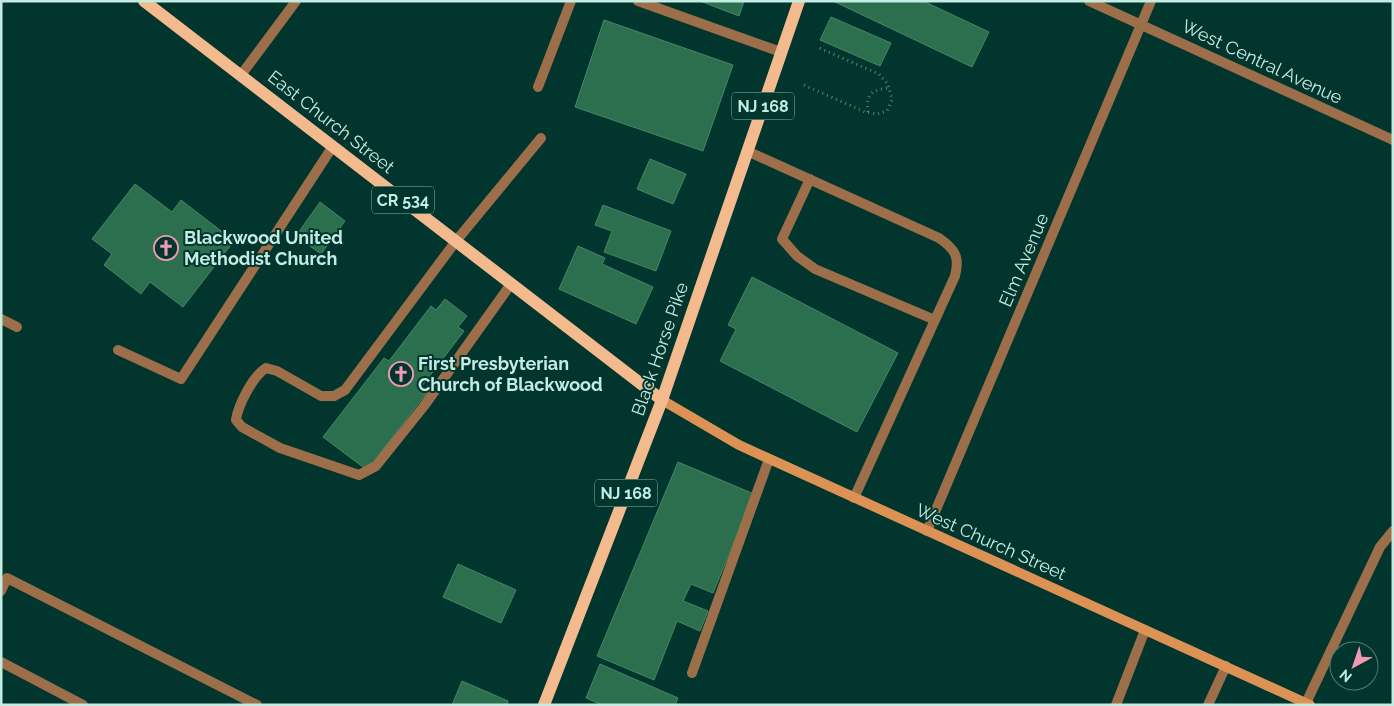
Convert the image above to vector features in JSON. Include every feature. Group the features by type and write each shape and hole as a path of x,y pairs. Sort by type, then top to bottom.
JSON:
{"main road":[{"name":"East Church Street","path":"144,1 662,400"},
{"name":"Black Horse Pike","path":"544,705 662,400 799,1"},
{"name":"West Church Street","path":"662,400 739,445 1308,704"}],"street":[{"path":"241,75 296,1"},
{"path":"538,87 571,1"},
{"path":"638,1 781,52"},
{"name":"Elm Avenue","path":"927,531 1151,1"},
{"name":"West Central Avenue","path":"1095,2 1393,140"},
{"path":"511,284 424,406 376,466 367,472 359,475 348,472 328,463 280,448 242,427 236,420 238,410 258,373 266,368 278,371 322,396 334,396 345,390 456,241 541,138"},
{"path":"118,350 181,379 333,146"},
{"path":"747,151 939,238 951,246 957,258 955,276 854,498"},
{"path":"810,179 782,239 797,256 815,269 934,320"},
{"path":"1,319 17,327"},
{"path":"692,673 769,459"},
{"path":"1308,704 1380,546 1393,530"},
{"path":"1,591 6,578 257,705"},
{"path":"1116,705 1145,630"},
{"path":"1,662 83,705"},
{"path":"1208,705 1226,666"}],"path":[{"path":"804,85 877,114 887,111 892,100 888,84 879,74 817,47"},
{"path":"868,112 867,102 870,94 877,89 889,88"}],"building":[{"path":"700,1 744,1 739,16"},
{"path":"833,1 923,1 989,32 972,67"},
{"path":"831,17 891,43 880,66 820,40"},
{"path":"604,20 733,65 703,151 575,107"},
{"path":"650,159 686,174 673,204 637,189"},
{"name":"Blackwood United Methodist Church","path":"135,184 172,212 181,200 234,241 183,307 150,282 141,294 104,265 112,254 92,239"},
{"path":"320,202 345,221 321,254 296,236"},
{"path":"603,205 671,231 656,271 604,252 612,231 595,225"},
{"path":"578,246 605,258 602,264 653,287 636,324 559,289"},
{"path":"752,277 898,353 857,432 720,361 736,329 728,325"},
{"name":"First Presbyterian Church of Blackwood","path":"445,299 467,316 458,327 464,331 422,386 428,391 367,470 323,437 384,358 389,361 431,306 436,310"},
{"path":"678,462 754,494 713,593 691,584 683,601 708,611 700,631 677,621 654,680 597,656"},
{"path":"458,564 516,590 501,623 443,597"},
{"path":"600,664 678,698 675,705 602,705 586,698"},
{"path":"462,681 508,701 507,705 452,705"}],"place":[{"name":"Blackwood United Methodist Church","path":"166,248"},
{"name":"First Presbyterian Church of Blackwood","path":"401,374"}]}
